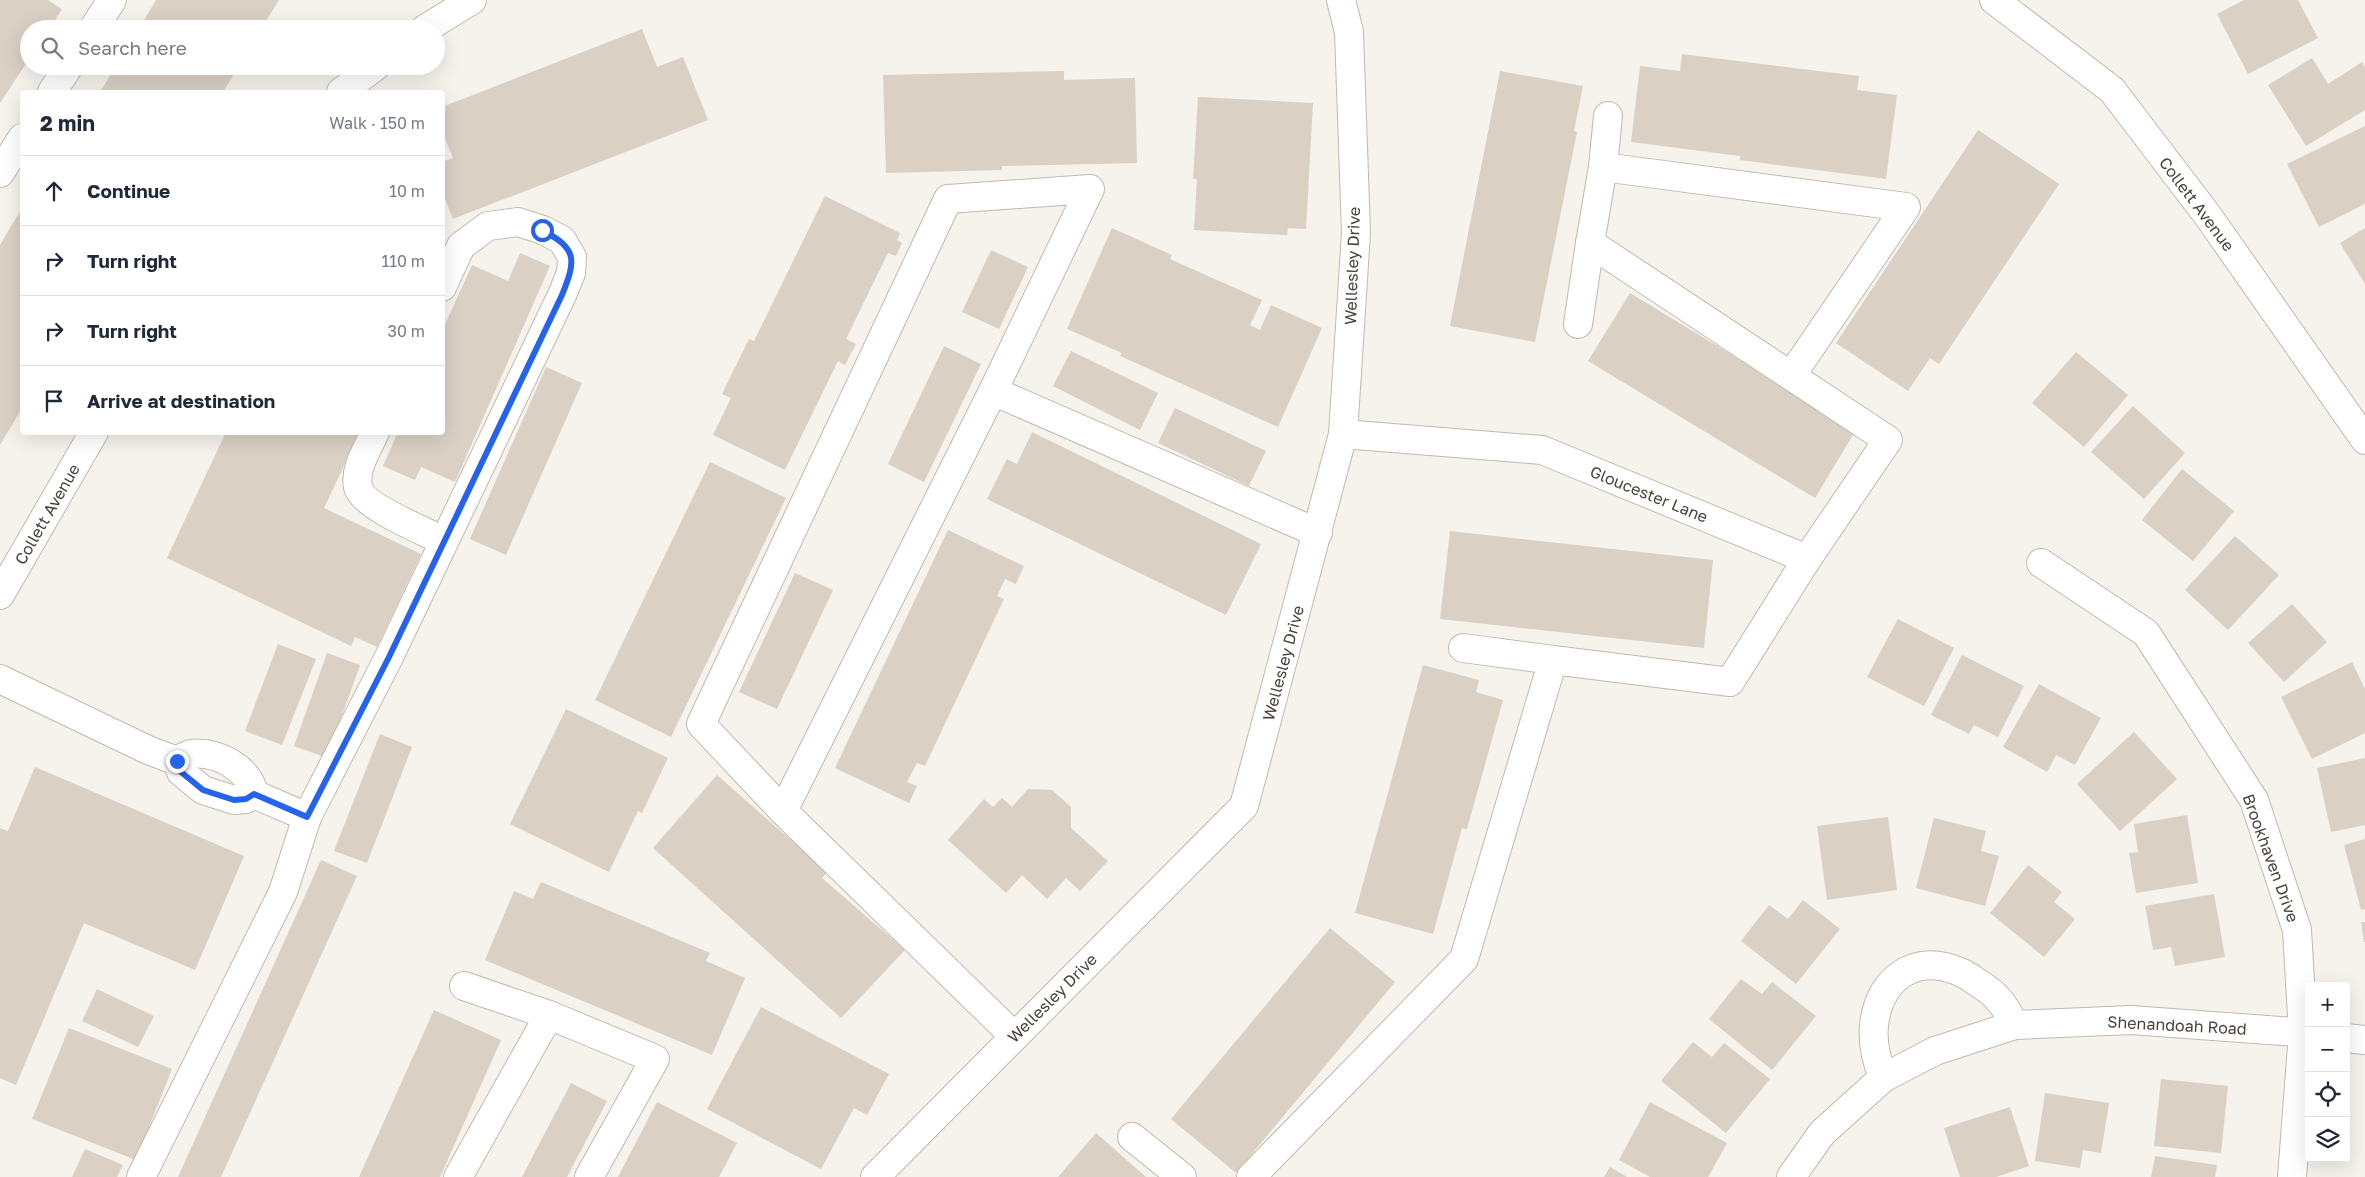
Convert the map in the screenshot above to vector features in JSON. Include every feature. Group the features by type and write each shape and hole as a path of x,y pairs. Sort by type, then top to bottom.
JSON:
{"street":[{"path":"99,20 112,0"},
{"path":"440,20 472,0"},
{"name":"Wellesley Drive","path":"875,1177 1244,806 1343,434 1356,233 1349,32 1341,0"},
{"name":"Collett Avenue","path":"1994,0 2112,90 2208,216 2365,440"},
{"path":"53,90 63,75"},
{"path":"344,90 364,75"},
{"path":"1578,324 1603,168 1608,116"},
{"path":"0,173 20,141"},
{"path":"1603,168 1906,207 1791,376"},
{"path":"783,811 993,391 1090,189 948,199 701,724 783,811 1014,1036"},
{"path":"141,1177 283,892 307,817 389,657 562,295 570,273 572,257 562,240 542,230 518,222 488,226 461,246 445,281"},
{"path":"1463,648 1730,682 1807,559 1888,440 1590,243"},
{"path":"993,391 1318,533"},
{"name":"Gloucester Lane","path":"1343,434 1542,450 1807,559"},
{"name":"Collett Avenue","path":"0,595 92,435"},
{"path":"374,435 358,469 358,488 369,504 444,541"},
{"name":"Brookhaven Drive","path":"2041,563 2146,634 2254,800 2297,930 2305,1027"},
{"path":"1251,1177 1464,959 1553,660"},
{"path":"0,679 148,750 177,761 181,772 203,790 234,800 246,799 254,794 307,817"},
{"path":"1883,1078 1876,1058 1874,1038 1877,1013 1887,987 1895,978 1914,968 1936,964 1960,971 1999,999 2015,1025"},
{"path":"464,986 549,1015 655,1060 589,1177"},
{"path":"458,1177 549,1015"},
{"name":"Shenandoah Road","path":"1791,1177 1822,1133 1883,1078 1935,1051 2015,1025 2131,1020 2305,1033"},
{"path":"2350,1038 2365,1040"},
{"name":"Brookhaven Drive","path":"2292,1177 2305,1043"},
{"path":"1132,1137 1182,1177"}],"building":[{"path":"0,0 48,0 62,9 55,20 20,20 20,73 0,103"},
{"path":"156,0 279,0 267,20 144,20"},
{"path":"2244,0 2298,0 2318,38 2248,74 2217,14"},
{"path":"642,29 657,67 683,57 708,120 453,219 445,199 445,161 453,158 445,138 445,106"},
{"path":"1682,54 1859,76 1857,90 1897,95 1886,179 1740,160 1740,156 1631,142 1640,66 1680,71"},
{"path":"2312,58 2328,84 2362,62 2365,67 2365,110 2306,146 2268,85"},
{"path":"1064,71 1064,80 1135,78 1137,163 1002,166 1002,170 886,173 883,75"},
{"path":"1500,71 1583,86 1574,131 1577,132 1535,342 1450,326"},
{"path":"110,75 233,75 224,90 101,90"},
{"path":"1198,97 1313,103 1306,229 1288,228 1287,235 1194,230 1197,179 1193,179"},
{"path":"2365,126 2365,204 2319,227 2287,164"},
{"path":"1978,130 2059,184 1939,364 1930,358 1908,391 1836,343"},
{"path":"825,196 900,233 897,240 902,243 896,256 888,253 846,339 856,344 845,365 838,361 785,470 713,435 731,398 722,394 749,339 754,341"},
{"path":"20,211 20,411 0,445 0,245"},
{"path":"1112,228 1172,255 1170,259 1262,300 1250,325 1260,330 1271,305 1322,328 1278,427 1120,356 1122,353 1067,329"},
{"path":"2365,228 2365,284 2340,243"},
{"path":"991,250 1028,267 999,329 962,312"},
{"path":"520,253 550,266 455,482 421,467 415,480 383,466 397,435 445,435 445,324 472,265 508,281"},
{"path":"1630,293 1856,430 1815,498 1588,361"},
{"path":"944,346 981,364 924,482 888,464"},
{"path":"1071,351 1158,393 1140,430 1053,386"},
{"path":"2076,352 2128,395 2084,447 2032,403"},
{"path":"546,367 582,383 506,555 470,539"},
{"path":"2133,406 2185,453 2144,499 2091,452"},
{"path":"1175,408 1266,451 1249,486 1158,443"},
{"path":"1032,432 1261,544 1226,615 987,499 1007,459 1017,464"},
{"path":"225,435 359,435 324,508 421,554 377,647 355,637 351,646 167,558"},
{"path":"710,462 786,498 671,737 595,700"},
{"path":"2182,469 2234,511 2193,561 2142,520"},
{"path":"948,530 1024,566 1016,584 1005,579 997,596 1004,599 925,766 917,763 907,782 917,786 909,803 835,768"},
{"path":"1450,531 1713,560 1704,648 1440,619"},
{"path":"2235,536 2279,575 2228,630 2185,590"},
{"path":"795,573 833,590 777,709 739,692"},
{"path":"2292,604 2327,642 2284,682 2248,643"},
{"path":"1898,619 1954,648 1924,706 1867,677"},
{"path":"278,644 316,659 282,745 245,731"},
{"path":"327,653 360,665 327,758 294,746"},
{"path":"1962,655 2024,686 1998,737 1974,725 1969,734 1931,715"},
{"path":"2352,662 2365,689 2365,733 2312,759 2281,697"},
{"path":"1423,665 1479,680 1476,692 1503,700 1467,829 1462,828 1433,934 1355,913"},
{"path":"2039,684 2101,718 2075,765 2056,755 2047,772 2003,747"},
{"path":"566,709 668,758 642,813 638,811 609,872 510,824"},
{"path":"2134,732 2177,779 2120,831 2077,784"},
{"path":"380,734 412,747 367,863 334,851"},
{"path":"2365,758 2365,825 2331,832 2317,768"},
{"path":"35,767 244,856 195,970 84,923 16,1085 0,1078 0,828 8,831"},
{"path":"717,775 827,872 822,878 905,950 841,1018 653,848"},
{"path":"1028,789 1052,790 1071,807 1071,828 1108,861 1080,891 1066,878 1047,899 1022,875 1006,893 948,840 984,799 993,807 1002,798 1012,807"},
{"path":"2187,815 2198,883 2136,893 2129,853 2138,852 2134,824"},
{"path":"1888,817 1897,890 1827,900 1817,826"},
{"path":"1934,818 1986,831 1981,851 1999,856 1985,906 1916,888"},
{"path":"2365,839 2365,909 2361,910 2344,845"},
{"path":"321,860 357,876 221,1177 178,1177"},
{"path":"2028,865 2062,892 2054,902 2075,919 2044,957 1990,913"},
{"path":"541,882 710,953 706,961 745,978 712,1055 485,960 514,891 533,899"},
{"path":"2214,894 2225,957 2175,966 2171,947 2153,950 2145,906"},
{"path":"1803,900 1840,929 1796,984 1741,941 1769,905 1788,919"},
{"path":"2361,922 2365,922 2365,942 2364,942"},
{"path":"1330,928 1395,982 1236,1173 1171,1119"},
{"path":"1741,979 1762,994 1772,982 1816,1016 1772,1070 1709,1019"},
{"path":"97,989 154,1016 138,1047 82,1021"},
{"path":"761,1007 889,1074 867,1115 854,1108 821,1169 707,1109"},
{"path":"434,1010 501,1040 440,1177 359,1177"},
{"path":"69,1028 172,1069 136,1160 32,1119"},
{"path":"1693,1042 1712,1057 1724,1043 1770,1079 1726,1133 1661,1081"},
{"path":"2161,1079 2228,1086 2221,1153 2154,1146"},
{"path":"571,1083 607,1101 567,1177 522,1177"},
{"path":"2045,1093 2109,1103 2101,1153 2083,1150 2080,1168 2035,1161"},
{"path":"657,1102 737,1143 719,1177 618,1177"},
{"path":"1650,1102 1727,1143 1708,1177 1650,1177 1619,1160"},
{"path":"2010,1107 2029,1166 1996,1177 1960,1177 1944,1128"},
{"path":"1096,1133 1146,1177 1058,1177"},
{"path":"85,1149 123,1165 117,1177 72,1177"},
{"path":"2155,1156 2217,1165 2215,1177 2151,1177"},
{"path":"1610,1167 1627,1177 1604,1177"}],"route":[{"path":"177,761 181,772 203,790 234,800 246,799 254,794 307,817 389,657 562,295 570,273 572,257 562,240 542,230"}]}
